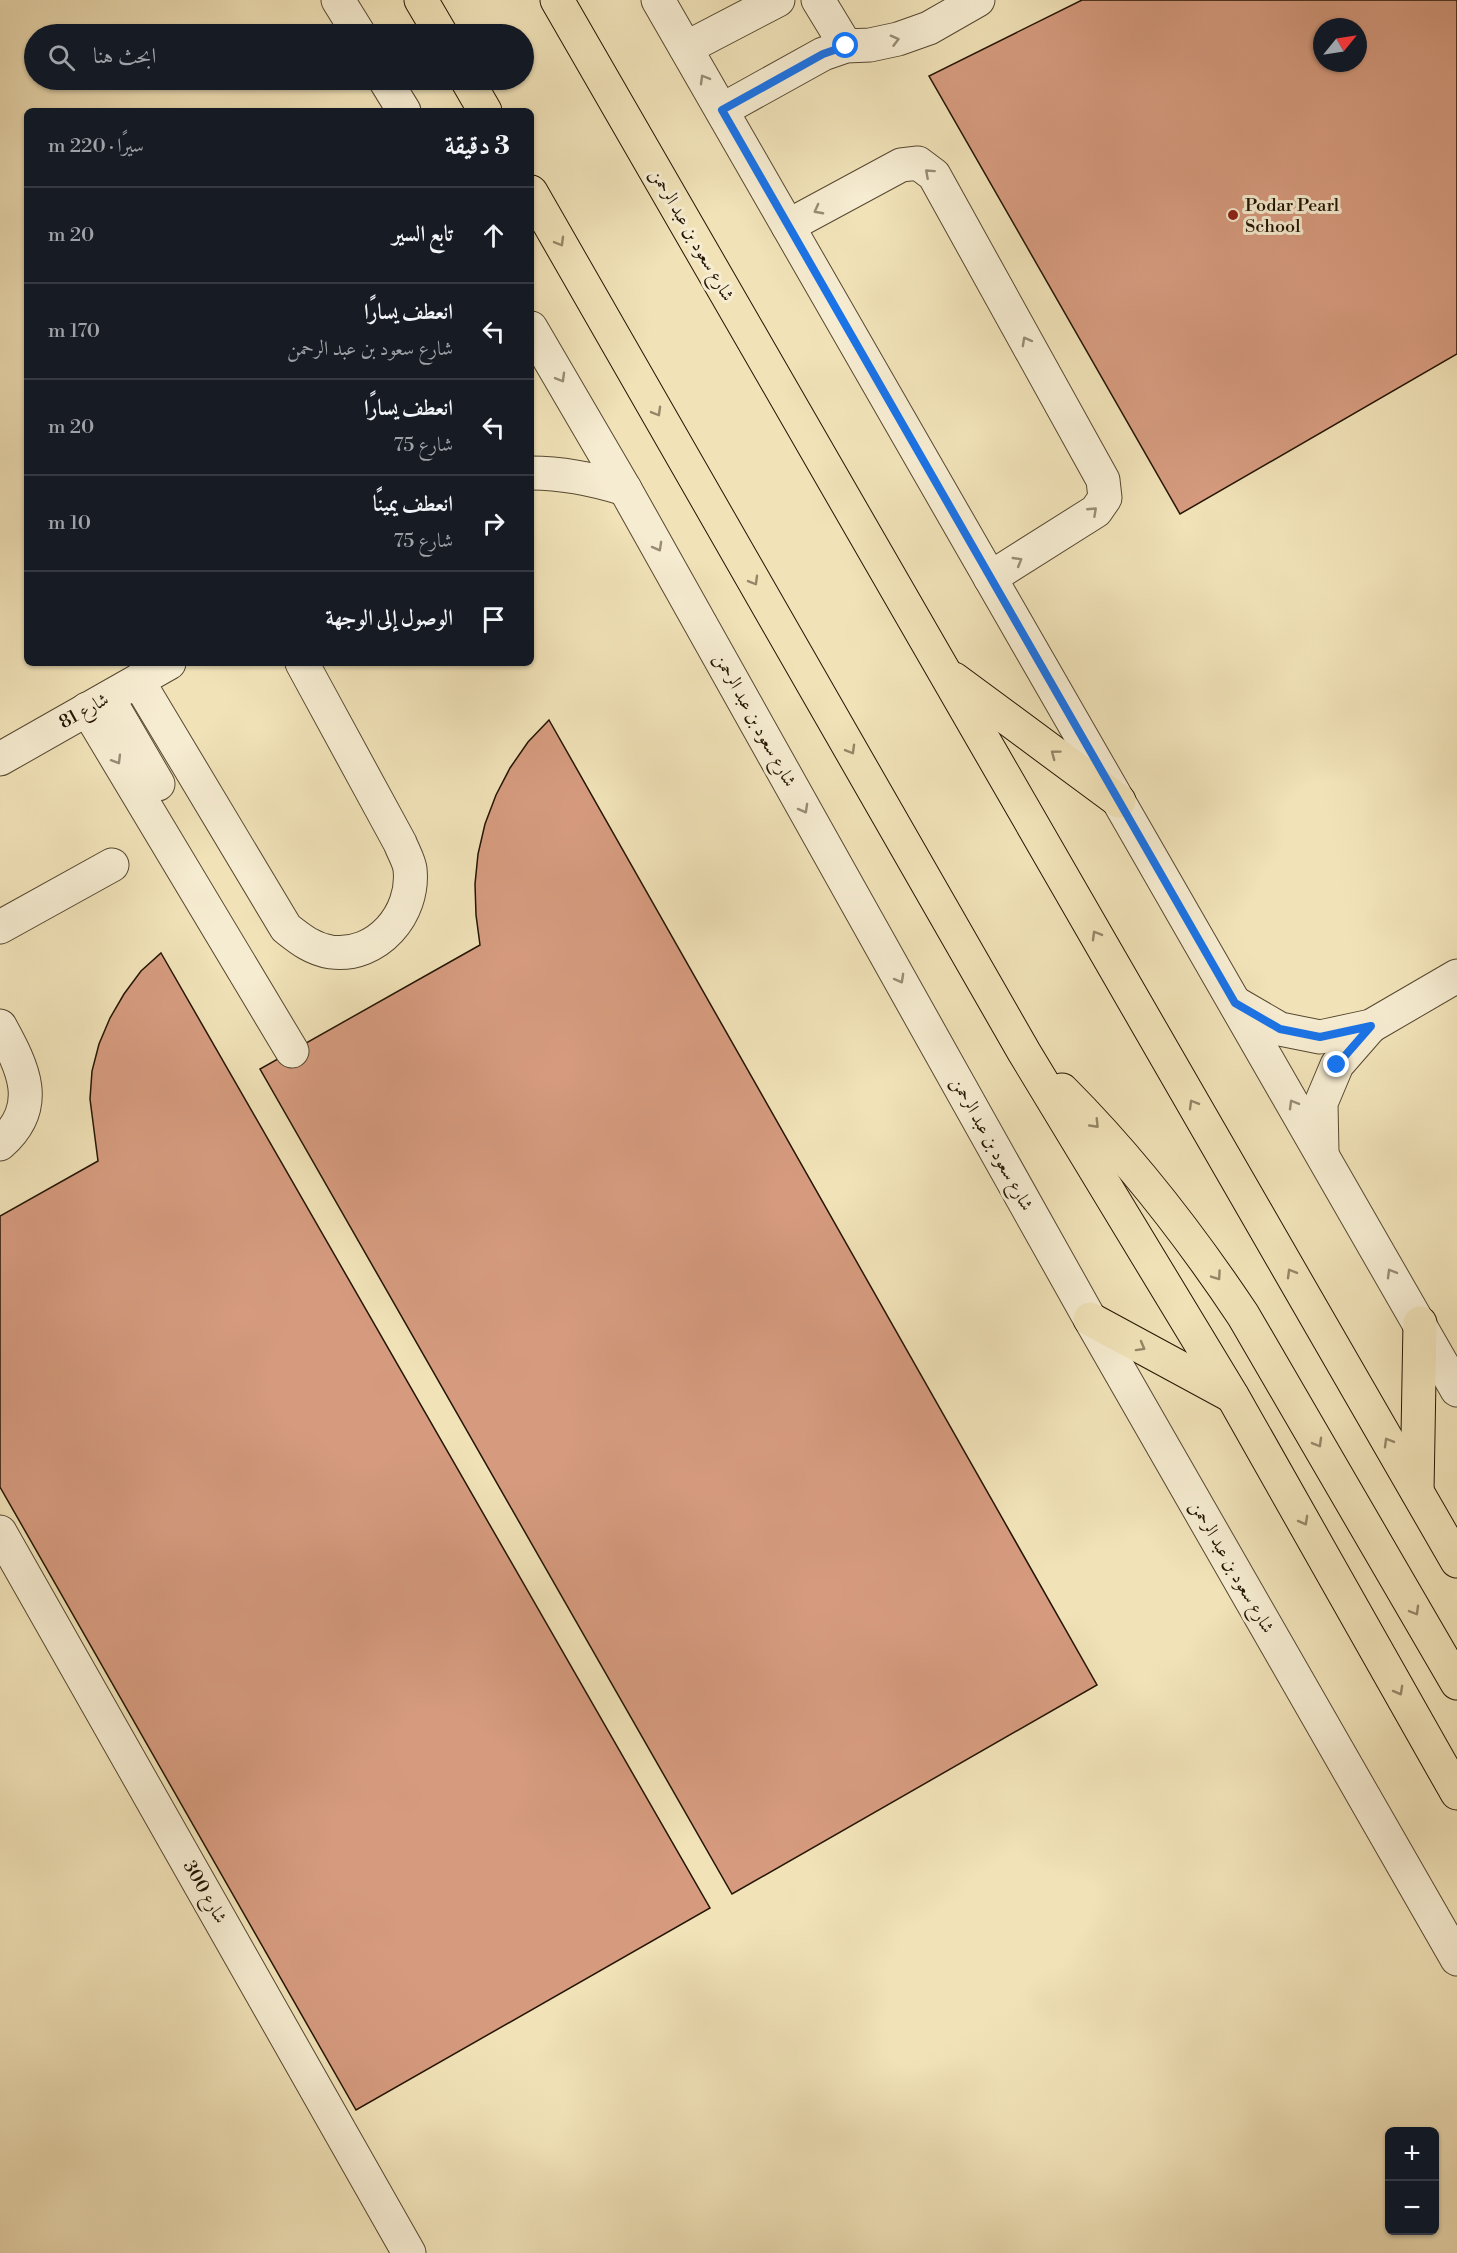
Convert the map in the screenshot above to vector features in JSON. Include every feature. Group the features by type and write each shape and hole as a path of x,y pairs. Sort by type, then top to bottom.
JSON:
{"main road":[{"path":"421,0 435,24"},
{"name":"شارع سعود بن عبد الرحمن","path":"557,0 1457,1561"},
{"path":"473,90 483,108"},
{"path":"534,197 1024,1052 1233,1397 1457,1793"},
{"path":"944,672 1119,801"},
{"path":"1024,1052 1116,1146 1217,1275 1243,1315 1457,1683"},
{"path":"1090,1319 1233,1397"},
{"path":"1417,1492 1420,1323"}],"street":[{"path":"338,0 352,24"},
{"path":"658,0 1457,1390"},
{"path":"686,48 778,0"},
{"path":"819,0 846,46"},
{"path":"722,110 823,54 846,46 870,45 898,39 929,28 978,0"},
{"path":"391,90 402,108"},
{"path":"788,226 901,165 918,163 934,175 1103,480 1105,498 1096,511 990,578"},
{"name":"شارع سعود بن عبد الرحمن","path":"534,333 625,489 1090,1319 1457,1959"},
{"path":"534,473 558,473 592,479 625,489"},
{"name":"شارع 81","path":"0,759 164,666"},
{"path":"138,681 286,928 306,945 332,952 358,950 382,938 400,919 410,894 410,868 400,843 304,666"},
{"path":"98,704 300,1046"},
{"path":"0,927 112,865"},
{"path":"1235,1003 1280,1029 1320,1037 1371,1026 1457,976"},
{"path":"0,1026 24,1074 25,1104 14,1132 0,1144"},
{"path":"1322,1153 1322,1103 1337,1065 1371,1026"},
{"name":"شارع 300","path":"0,1532 409,2253"}],"building":[{"name":"Podar Pearl School","path":"1082,0 1457,0 1457,354 1180,514 929,76"},
{"path":"549,720 1097,1685 732,1894 260,1069 480,945 475,884 478,854 485,824 510,768 528,742"},
{"path":"161,953 710,1908 356,2110 0,1487 0,1216 98,1161 90,1099 92,1071 99,1044 124,994 141,971"}],"place":[{"name":"Podar Pearl School","path":"1233,215"}],"route":[{"path":"846,46 823,54 722,110 1235,1003 1280,1029 1320,1037 1371,1026 1337,1065"}]}
